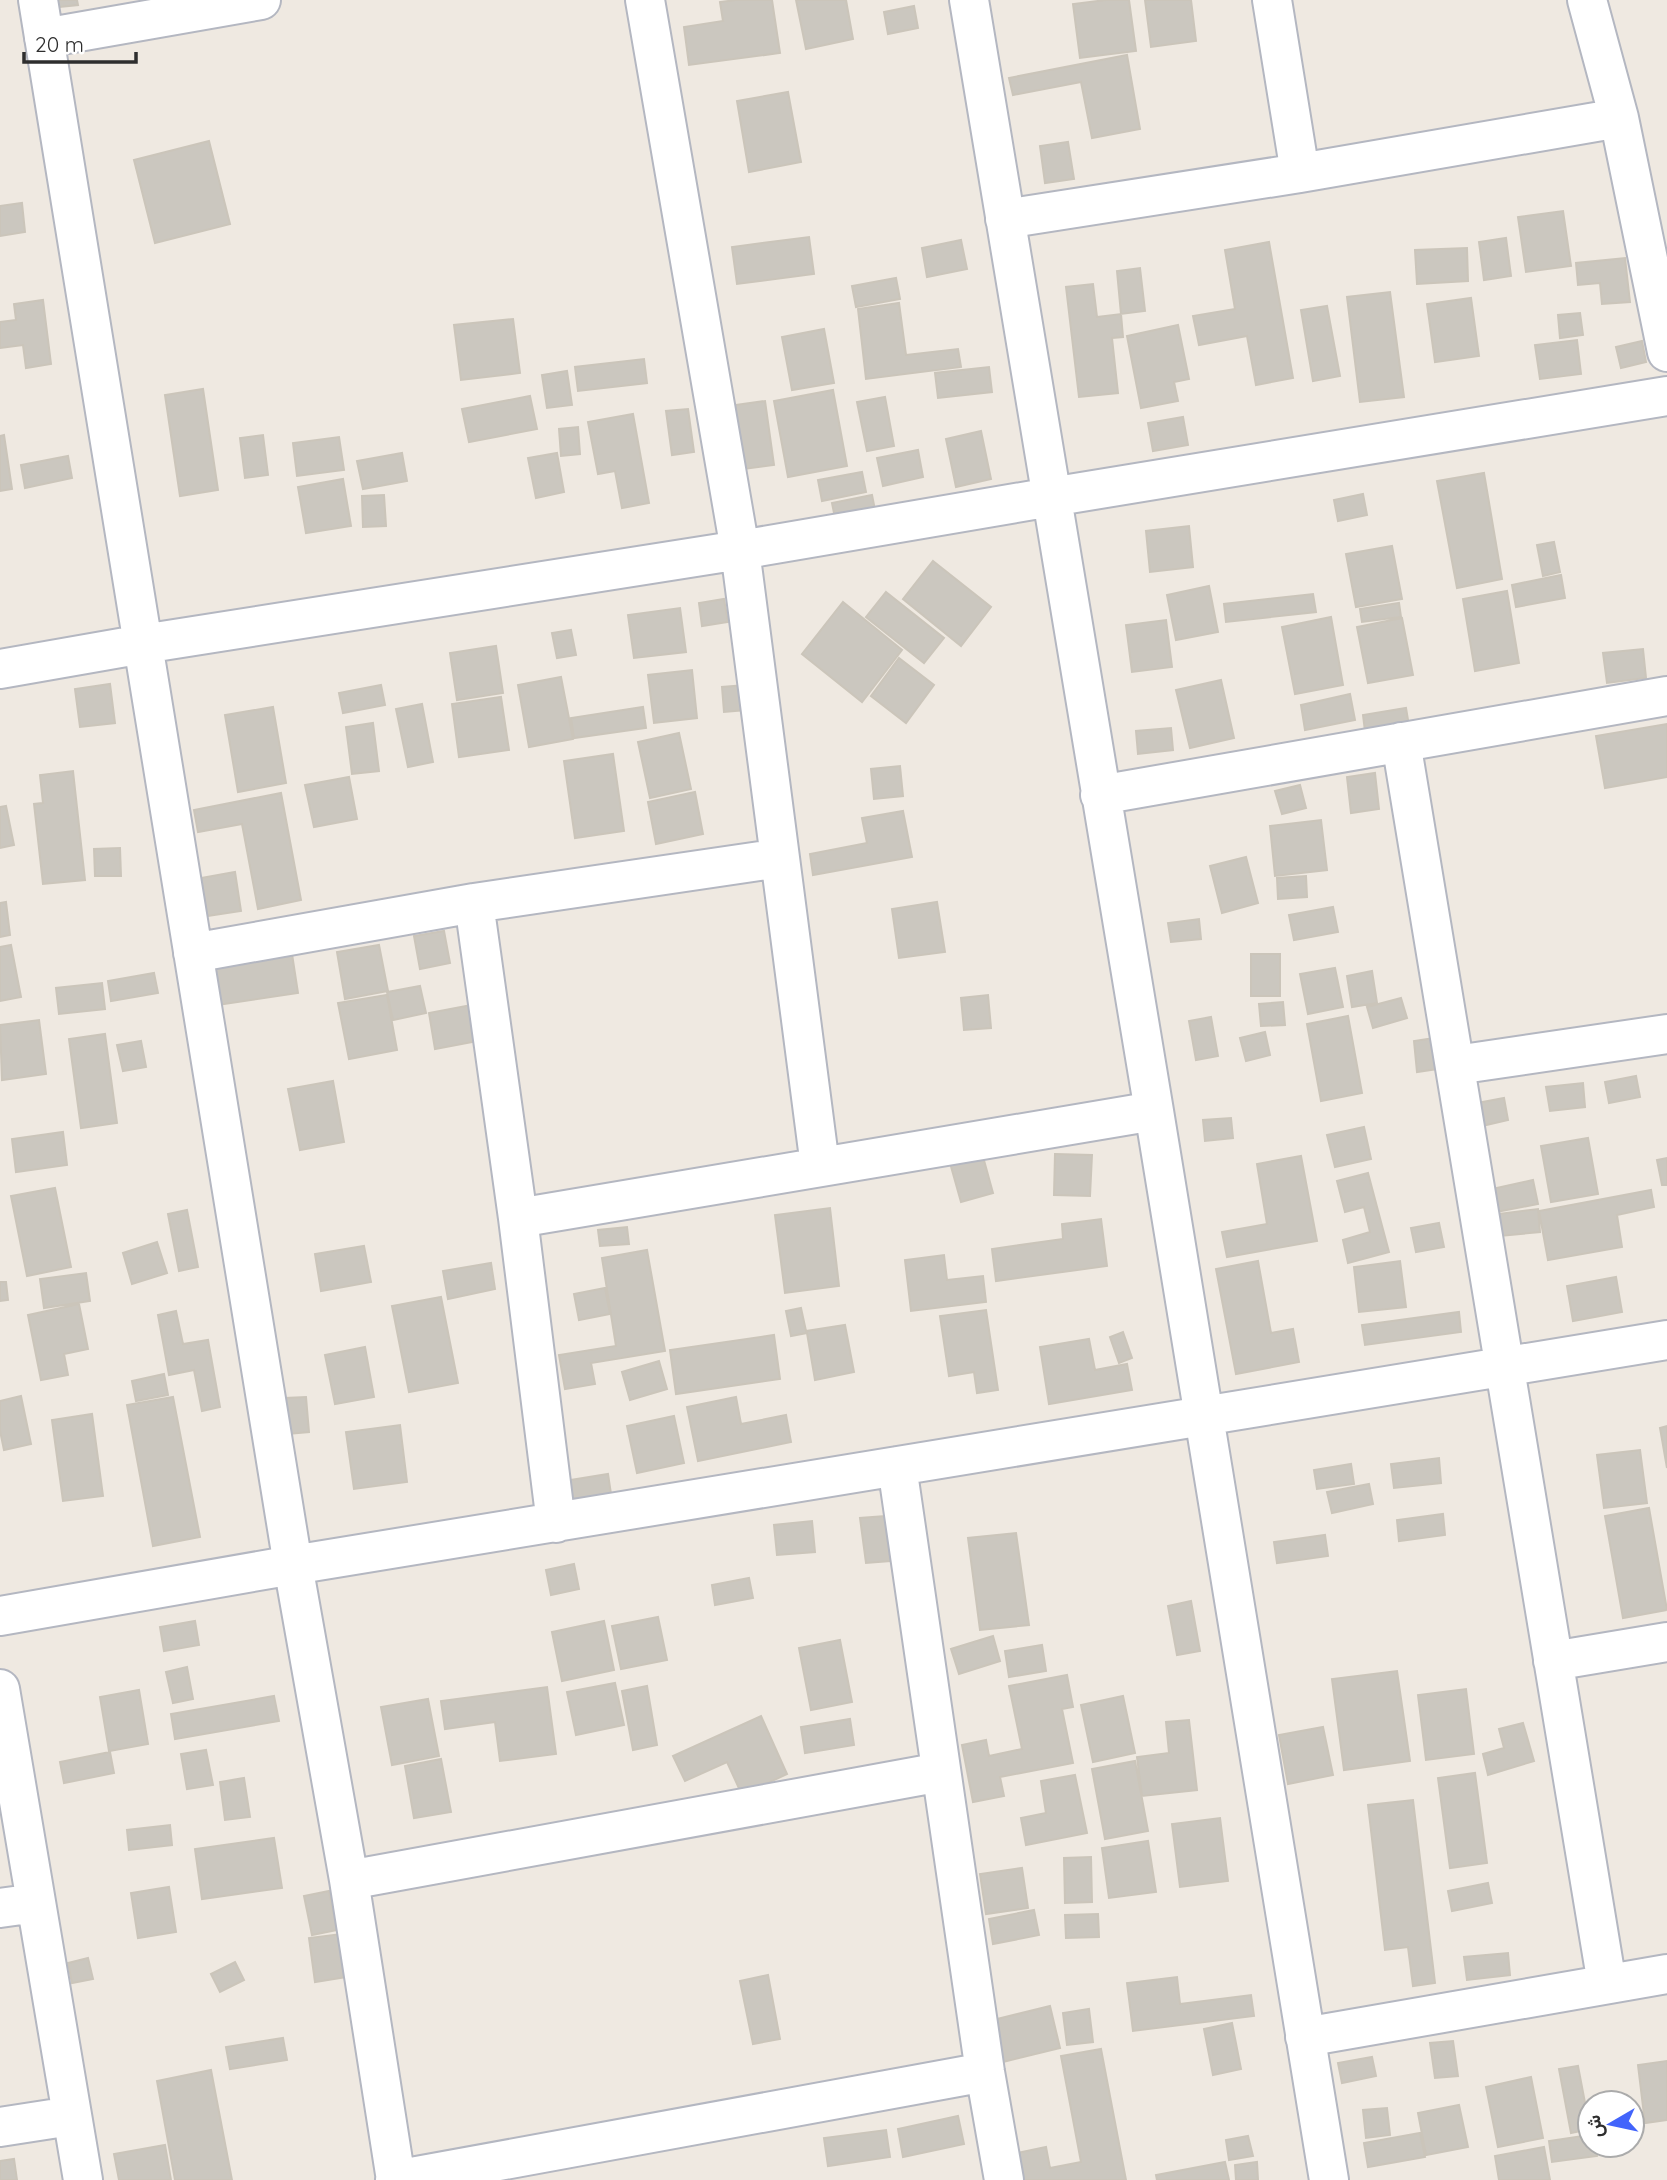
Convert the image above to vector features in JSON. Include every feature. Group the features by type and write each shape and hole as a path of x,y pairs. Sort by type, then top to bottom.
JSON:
{"street":[{"path":"38,0 293,1565 349,1880 396,2180 985,2072"},
{"path":"44,38 261,0"},
{"path":"645,0 740,550 820,1166"},
{"path":"969,0 1329,2180"},
{"path":"1272,0 1300,173"},
{"path":"1587,0 1619,118 1667,352"},
{"path":"1005,219 1300,173 1619,118"},
{"path":"0,669 740,550 1667,396"},
{"path":"1100,795 1667,695"},
{"path":"1401,742 1607,1984"},
{"path":"193,953 474,902 780,858"},
{"path":"474,902 518,1218 556,1523"},
{"path":"1456,1065 1667,1034"},
{"path":"518,1218 1154,1111"},
{"path":"0,1616 293,1565 1667,1340"},
{"path":"897,1466 985,2072 1004,2180"},
{"path":"1553,1661 1667,1642"},
{"path":"0,1689 18,1906 71,2116 83,2180"},
{"path":"349,1880 942,1772"},
{"path":"1305,2037 1667,1974"},
{"path":"0,2127 71,2116"}],"building":[{"path":"50,0 77,0 78,5 50,8"},
{"path":"772,0 780,53 689,65 684,27 723,21 720,2"},
{"path":"796,0 846,0 853,39 806,49"},
{"path":"1129,0 1136,51 1080,58 1073,4"},
{"path":"1145,0 1191,0 1196,41 1151,47"},
{"path":"914,6 918,28 888,34 884,12"},
{"path":"1127,55 1140,129 1092,138 1081,82 1013,95 1009,78"},
{"path":"788,92 801,162 749,172 737,101"},
{"path":"209,141 230,224 155,243 134,160"},
{"path":"1068,142 1074,179 1045,183 1040,146"},
{"path":"22,203 25,232 0,236 0,206"},
{"path":"1563,211 1571,266 1526,272 1518,217"},
{"path":"809,237 814,274 737,284 732,247"},
{"path":"1506,238 1511,276 1484,280 1479,242"},
{"path":"961,240 967,269 927,277 922,248"},
{"path":"1269,242 1293,378 1256,385 1247,336 1199,345 1193,316 1235,309 1225,250"},
{"path":"1467,248 1468,281 1417,284 1415,250"},
{"path":"1625,258 1630,302 1602,304 1600,283 1578,285 1576,263"},
{"path":"1140,268 1145,311 1121,314 1117,271"},
{"path":"896,278 900,299 856,307 852,286"},
{"path":"1093,284 1097,317 1121,314 1123,337 1112,338 1118,393 1079,397 1066,287"},
{"path":"1390,292 1404,397 1360,402 1347,297"},
{"path":"1471,298 1479,356 1435,362 1427,304"},
{"path":"43,300 51,364 26,368 23,345 0,348 0,322 16,320 14,304"},
{"path":"899,303 906,355 958,349 961,367 866,379 858,309"},
{"path":"1327,306 1340,376 1313,381 1301,310"},
{"path":"1580,313 1583,335 1560,338 1558,315"},
{"path":"513,319 520,373 461,380 454,325"},
{"path":"1178,325 1189,379 1174,382 1178,401 1141,408 1127,336"},
{"path":"824,329 834,383 792,390 782,337"},
{"path":"1577,340 1581,374 1540,379 1535,345"},
{"path":"1642,341 1646,362 1621,368 1616,347"},
{"path":"644,359 647,383 578,391 575,367"},
{"path":"989,367 992,392 938,398 935,373"},
{"path":"567,371 572,405 547,408 542,375"},
{"path":"203,389 218,490 180,496 165,395"},
{"path":"833,390 847,466 788,477 774,401"},
{"path":"530,396 537,429 469,442 462,409"},
{"path":"885,397 894,446 867,451 857,402"},
{"path":"765,401 774,465 744,469 735,405"},
{"path":"688,409 694,452 672,455 666,411"},
{"path":"633,414 649,503 622,508 615,471 598,474 588,422"},
{"path":"1183,417 1188,445 1153,451 1148,423"},
{"path":"578,427 580,454 561,456 559,429"},
{"path":"981,431 991,479 956,487 946,439"},
{"path":"4,435 12,489 0,491 0,436"},
{"path":"263,435 268,475 245,478 240,438"},
{"path":"339,437 344,470 297,476 293,443"},
{"path":"918,450 923,477 883,486 877,458"},
{"path":"402,453 407,481 363,489 357,461"},
{"path":"557,453 564,492 536,498 528,458"},
{"path":"68,456 72,478 25,488 21,465"},
{"path":"862,472 866,492 822,501 818,480"},
{"path":"1484,473 1502,579 1457,588 1437,481"},
{"path":"343,479 351,526 306,533 298,487"},
{"path":"1363,494 1367,515 1338,521 1334,500"},
{"path":"384,495 386,526 363,527 362,496"},
{"path":"872,495 877,520 837,528 832,503"},
{"path":"1189,526 1193,567 1150,572 1146,531"},
{"path":"1554,542 1560,572 1543,576 1537,545"},
{"path":"1392,546 1402,599 1356,607 1346,554"},
{"path":"933,561 991,607 961,646 903,599"},
{"path":"1561,575 1565,598 1516,607 1512,585"},
{"path":"1209,586 1218,632 1176,640 1167,595"},
{"path":"1507,591 1519,663 1475,671 1463,599"},
{"path":"886,592 944,638 924,663 866,617"},
{"path":"1313,594 1316,612 1226,622 1224,604"},
{"path":"724,599 728,622 702,626 699,603"},
{"path":"843,602 902,650 862,702 802,654"},
{"path":"1399,603 1401,617 1362,622 1360,609"},
{"path":"680,608 686,652 634,658 628,615"},
{"path":"1331,617 1343,685 1295,694 1282,627"},
{"path":"1402,618 1413,675 1368,683 1357,627"},
{"path":"1166,620 1172,667 1132,672 1126,625"},
{"path":"571,630 576,655 557,658 552,633"},
{"path":"496,646 503,693 457,700 450,653"},
{"path":"1643,649 1646,678 1607,683 1603,653"},
{"path":"899,658 934,685 906,723 871,696"},
{"path":"692,670 697,718 654,723 648,675"},
{"path":"561,677 573,739 529,747 518,685"},
{"path":"1221,680 1234,738 1190,748 1176,690"},
{"path":"110,684 115,723 80,727 75,689"},
{"path":"381,685 385,705 343,713 339,693"},
{"path":"745,685 746,710 724,712 722,687"},
{"path":"1350,694 1355,720 1305,730 1301,705"},
{"path":"501,697 509,750 459,757 452,704"},
{"path":"422,704 433,762 408,767 396,709"},
{"path":"273,707 286,783 238,792 225,715"},
{"path":"643,707 646,728 574,738 571,718"},
{"path":"1406,708 1410,732 1366,739 1363,715"},
{"path":"373,723 379,771 352,774 346,727"},
{"path":"1667,724 1667,777 1605,788 1596,736"},
{"path":"1171,728 1173,750 1138,754 1136,731"},
{"path":"679,733 691,789 650,798 638,742"},
{"path":"613,754 624,831 575,838 564,761"},
{"path":"900,766 903,796 874,799 871,769"},
{"path":"73,771 85,880 43,884 34,804 43,803 40,775"},
{"path":"1375,773 1379,809 1351,813 1347,777"},
{"path":"349,777 357,819 314,827 305,785"},
{"path":"1300,785 1306,808 1282,814 1275,791"},
{"path":"695,792 703,834 656,844 648,802"},
{"path":"281,793 301,900 258,909 242,824 198,832 194,810"},
{"path":"6,806 14,845 0,848 0,807"},
{"path":"903,811 912,857 813,875 810,854 867,843 862,818"},
{"path":"1321,820 1327,870 1275,876 1270,826"},
{"path":"120,848 121,876 95,876 94,849"},
{"path":"1246,857 1258,903 1222,913 1210,866"},
{"path":"235,872 241,911 207,916 201,878"},
{"path":"1306,876 1307,897 1278,899 1277,878"},
{"path":"6,902 10,935 0,937 0,903"},
{"path":"937,902 945,952 899,958 892,909"},
{"path":"1333,907 1338,932 1294,940 1289,915"},
{"path":"1199,919 1201,939 1171,942 1168,923"},
{"path":"444,931 450,963 420,969 414,936"},
{"path":"290,941 298,993 210,1006 203,954"},
{"path":"11,945 21,997 0,1001 0,947"},
{"path":"379,945 388,991 345,999 337,952"},
{"path":"1251,954 1280,954 1280,996 1251,996"},
{"path":"1335,968 1343,1007 1308,1014 1300,974"},
{"path":"1372,971 1377,1003 1352,1007 1347,976"},
{"path":"154,973 158,993 111,1001 108,981"},
{"path":"102,983 105,1009 59,1014 56,988"},
{"path":"420,986 426,1013 393,1020 387,992"},
{"path":"387,995 397,1050 349,1059 338,1003"},
{"path":"988,995 991,1028 964,1030 961,998"},
{"path":"1401,998 1407,1018 1373,1028 1367,1007"},
{"path":"1283,1002 1285,1025 1261,1026 1259,1004"},
{"path":"477,1004 483,1040 435,1049 429,1013"},
{"path":"1348,1016 1362,1093 1321,1101 1307,1024"},
{"path":"1211,1017 1218,1056 1196,1060 1189,1021"},
{"path":"39,1020 46,1074 2,1080 0,1025"},
{"path":"1265,1032 1270,1055 1246,1061 1240,1038"},
{"path":"105,1034 117,1123 81,1128 69,1039"},
{"path":"1441,1037 1445,1068 1417,1072 1414,1041"},
{"path":"141,1041 146,1067 123,1071 117,1045"},
{"path":"1636,1076 1640,1097 1609,1103 1605,1082"},
{"path":"333,1081 344,1142 300,1150 288,1089"},
{"path":"1583,1083 1585,1107 1550,1111 1546,1087"},
{"path":"1504,1098 1508,1120 1482,1126 1477,1103"},
{"path":"1231,1118 1233,1138 1205,1141 1203,1120"},
{"path":"1364,1127 1371,1159 1335,1167 1327,1135"},
{"path":"63,1132 67,1165 16,1172 12,1139"},
{"path":"1588,1138 1598,1194 1551,1202 1541,1146"},
{"path":"982,1153 993,1193 961,1202 950,1163"},
{"path":"1055,1154 1092,1155 1090,1196 1054,1195"},
{"path":"1301,1156 1317,1241 1227,1257 1222,1232 1267,1224 1257,1164"},
{"path":"1667,1158 1667,1185 1662,1185 1657,1160"},
{"path":"1368,1173 1389,1252 1348,1263 1343,1240 1370,1232 1364,1207 1345,1212 1337,1181"},
{"path":"1533,1180 1538,1204 1496,1212 1492,1189"},
{"path":"55,1188 71,1267 27,1276 11,1196"},
{"path":"1651,1190 1654,1207 1617,1215 1622,1247 1548,1260 1539,1211"},
{"path":"830,1208 839,1286 785,1293 775,1215"},
{"path":"1538,1209 1540,1232 1500,1236 1498,1214"},
{"path":"187,1210 198,1267 179,1271 168,1214"},
{"path":"1101,1219 1107,1266 996,1281 992,1249 1063,1239 1062,1224"},
{"path":"1439,1223 1444,1247 1416,1252 1411,1228"},
{"path":"627,1227 629,1244 600,1246 598,1230"},
{"path":"157,1242 167,1273 132,1284 123,1253"},
{"path":"364,1246 371,1282 321,1291 315,1254"},
{"path":"647,1250 665,1351 591,1363 595,1384 565,1389 559,1355 616,1346 602,1258"},
{"path":"944,1255 947,1280 983,1276 986,1302 911,1311 905,1260"},
{"path":"1258,1261 1271,1333 1293,1329 1299,1362 1236,1374 1216,1269"},
{"path":"1400,1261 1406,1307 1359,1312 1354,1267"},
{"path":"491,1263 495,1289 448,1299 443,1271"},
{"path":"86,1273 90,1301 44,1308 40,1279"},
{"path":"1616,1277 1622,1312 1573,1321 1567,1286"},
{"path":"0,1282 6,1282 8,1300 0,1301"},
{"path":"605,1288 610,1314 579,1320 574,1294"},
{"path":"441,1297 458,1383 409,1392 392,1306"},
{"path":"79,1304 88,1349 64,1354 68,1375 41,1380 28,1315"},
{"path":"801,1308 806,1331 845,1325 854,1372 815,1380 807,1333 791,1336 786,1311"},
{"path":"986,1310 998,1390 977,1393 974,1372 949,1376 940,1316"},
{"path":"176,1311 183,1344 208,1340 220,1407 202,1411 194,1370 169,1375 158,1315"},
{"path":"1459,1312 1461,1332 1365,1345 1362,1325"},
{"path":"1123,1332 1132,1358 1119,1363 1110,1337"},
{"path":"774,1335 780,1379 676,1394 670,1350"},
{"path":"1089,1339 1095,1370 1127,1364 1132,1390 1049,1404 1040,1347"},
{"path":"365,1347 374,1397 335,1404 325,1355"},
{"path":"659,1361 667,1389 630,1400 622,1372"},
{"path":"164,1374 168,1395 136,1401 132,1381"},
{"path":"21,1396 31,1444 4,1450 0,1431 0,1401"},
{"path":"173,1397 200,1537 153,1546 127,1405"},
{"path":"306,1397 309,1432 288,1434 285,1398"},
{"path":"736,1397 741,1424 786,1415 791,1442 698,1461 687,1407"},
{"path":"92,1414 103,1496 63,1501 52,1420"},
{"path":"674,1416 684,1463 637,1473 627,1426"},
{"path":"400,1425 407,1482 354,1489 346,1432"},
{"path":"1667,1426 1667,1468 1660,1428"},
{"path":"1640,1450 1647,1503 1604,1508 1597,1455"},
{"path":"1439,1458 1441,1483 1394,1488 1391,1464"},
{"path":"1351,1464 1354,1484 1317,1489 1314,1470"},
{"path":"608,1474 611,1494 572,1499 570,1480"},
{"path":"1369,1484 1373,1504 1332,1513 1327,1492"},
{"path":"1649,1508 1667,1610 1623,1618 1605,1516"},
{"path":"1443,1514 1445,1535 1399,1541 1397,1520"},
{"path":"885,1516 890,1561 866,1563 860,1518"},
{"path":"812,1521 815,1552 777,1555 774,1525"},
{"path":"1016,1533 1029,1625 980,1630 968,1538"},
{"path":"1325,1535 1328,1556 1277,1563 1274,1542"},
{"path":"574,1564 579,1589 551,1595 546,1570"},
{"path":"749,1578 753,1598 715,1605 712,1585"},
{"path":"1191,1601 1200,1651 1177,1655 1168,1606"},
{"path":"658,1617 667,1660 621,1669 612,1626"},
{"path":"195,1621 199,1645 164,1651 160,1627"},
{"path":"604,1621 614,1670 562,1681 552,1632"},
{"path":"993,1636 1000,1661 959,1674 951,1649"},
{"path":"840,1640 852,1702 811,1710 799,1648"},
{"path":"1042,1645 1046,1671 1009,1677 1005,1651"},
{"path":"187,1667 193,1699 173,1703 166,1672"},
{"path":"1397,1671 1410,1761 1344,1770 1332,1679"},
{"path":"1067,1675 1073,1707 1062,1709 1073,1763 1000,1777 1004,1796 973,1802 962,1745 986,1740 989,1756 1022,1749 1009,1686"},
{"path":"615,1683 624,1725 576,1735 567,1692"},
{"path":"647,1686 657,1745 633,1750 622,1691"},
{"path":"547,1687 556,1754 500,1761 495,1722 445,1729 441,1701"},
{"path":"1466,1689 1474,1754 1426,1760 1418,1695"},
{"path":"139,1690 148,1744 109,1751 100,1697"},
{"path":"274,1696 279,1721 175,1739 171,1714"},
{"path":"1123,1696 1135,1753 1093,1762 1081,1705"},
{"path":"428,1699 439,1756 392,1765 381,1707"},
{"path":"761,1716 787,1774 742,1795 727,1762 685,1781 673,1756"},
{"path":"850,1719 854,1745 805,1753 801,1727"},
{"path":"1189,1720 1197,1790 1142,1796 1137,1757 1169,1753 1166,1722"},
{"path":"1523,1723 1534,1761 1488,1775 1483,1754 1504,1748 1499,1729"},
{"path":"1323,1727 1333,1775 1288,1784 1279,1735"},
{"path":"206,1750 213,1785 187,1789 181,1754"},
{"path":"110,1752 114,1773 64,1783 60,1762"},
{"path":"441,1759 451,1812 414,1818 405,1766"},
{"path":"1135,1761 1148,1831 1105,1839 1092,1769"},
{"path":"1475,1773 1487,1863 1450,1868 1438,1778"},
{"path":"1075,1775 1087,1833 1026,1845 1021,1818 1046,1813 1041,1781"},
{"path":"244,1778 250,1817 225,1820 220,1782"},
{"path":"1413,1800 1435,1983 1413,1986 1408,1947 1385,1950 1368,1805"},
{"path":"1220,1818 1228,1881 1180,1887 1172,1824"},
{"path":"170,1825 172,1845 129,1850 127,1830"},
{"path":"274,1838 282,1888 202,1899 195,1849"},
{"path":"1148,1841 1156,1892 1109,1898 1102,1848"},
{"path":"1091,1857 1092,1902 1065,1903 1064,1858"},
{"path":"1022,1868 1028,1908 986,1914 980,1874"},
{"path":"1488,1883 1492,1903 1452,1911 1448,1891"},
{"path":"169,1887 176,1932 138,1938 131,1893"},
{"path":"329,1891 337,1930 312,1935 304,1896"},
{"path":"1034,1910 1039,1935 993,1944 989,1919"},
{"path":"1098,1914 1099,1937 1066,1938 1065,1915"},
{"path":"341,1934 347,1977 315,1982 309,1938"},
{"path":"1508,1953 1510,1975 1467,1980 1464,1957"},
{"path":"88,1958 93,1979 72,1983 68,1963"},
{"path":"235,1962 244,1980 220,1992 211,1974"},
{"path":"768,1975 780,2039 753,2044 740,1981"},
{"path":"1177,1977 1180,2004 1251,1995 1254,2016 1133,2031 1127,1983"},
{"path":"1050,2006 1060,2048 995,2064 985,2022"},
{"path":"1089,2009 1093,2042 1067,2045 1063,2013"},
{"path":"1232,2023 1241,2069 1213,2075 1204,2029"},
{"path":"283,2038 287,2060 230,2069 226,2047"},
{"path":"1453,2041 1458,2076 1435,2078 1430,2043"},
{"path":"1101,2049 1126,2180 1022,2180 1017,2153 1046,2147 1050,2168 1081,2162 1061,2056"},
{"path":"1372,2057 1376,2076 1342,2083 1338,2063"},
{"path":"1667,2061 1667,2120 1646,2123 1646,2089 1641,2089 1638,2065"},
{"path":"1578,2066 1582,2089 1576,2089 1576,2132 1571,2133 1559,2069"},
{"path":"211,2070 232,2180 175,2180 157,2081"},
{"path":"1531,2077 1543,2138 1498,2147 1486,2087"},
{"path":"1459,2105 1468,2147 1426,2155 1418,2113"},
{"path":"1387,2108 1390,2135 1366,2138 1363,2110"},
{"path":"958,2116 964,2144 903,2157 898,2129"},
{"path":"886,2130 890,2157 828,2166 824,2138"},
{"path":"1420,2133 1425,2157 1368,2167 1364,2143"},
{"path":"1248,2136 1253,2156 1229,2160 1226,2140"},
{"path":"1576,2137 1576,2159 1552,2162 1549,2141"},
{"path":"165,2145 171,2180 119,2180 114,2154"},
{"path":"1544,2147 1550,2180 1499,2180 1495,2156"},
{"path":"14,2159 17,2180 0,2180 0,2161"},
{"path":"1225,2162 1229,2180 1157,2180 1156,2175"},
{"path":"1257,2162 1258,2180 1236,2180 1235,2165"}]}
